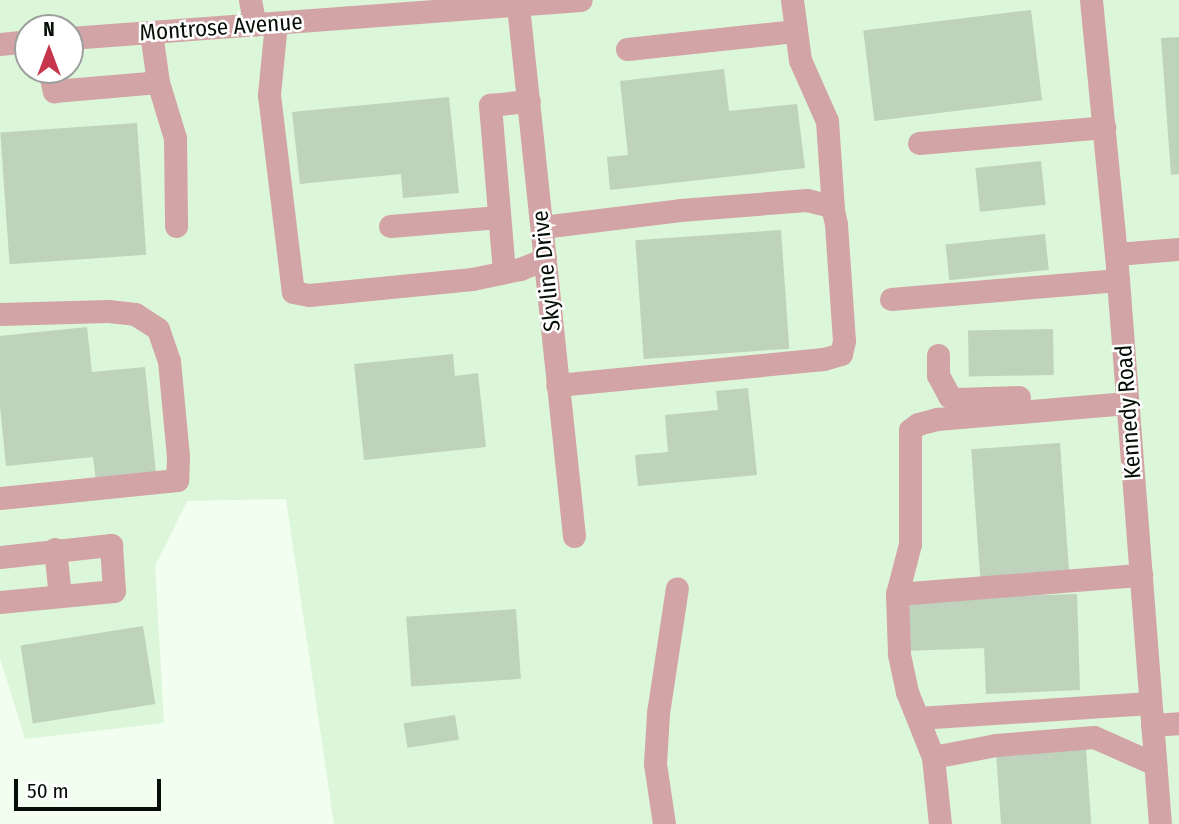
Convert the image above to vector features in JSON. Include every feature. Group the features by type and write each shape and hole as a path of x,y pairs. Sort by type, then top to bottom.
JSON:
{"street":[{"path":"250,0 266,24 268,95 293,292 309,295 472,279 545,259"},
{"name":"Montrose Avenue","path":"84,37 581,0"},
{"path":"557,385 823,359 841,354 844,341 827,121 800,60 792,0"},
{"name":"Kennedy Road","path":"1091,0 1116,254 1155,764 1166,815"},
{"name":"Skyline Drive","path":"518,6 573,537"},
{"path":"627,49 796,31"},
{"path":"151,33 158,82 175,138 176,226"},
{"path":"52,84 54,91 158,82"},
{"path":"504,272 490,105 529,101"},
{"path":"919,143 1104,127"},
{"path":"542,227 680,209 807,200 827,205 833,210"},
{"path":"390,226 499,217"},
{"path":"1116,254 1179,249"},
{"path":"891,299 1118,280"},
{"path":"0,314 108,311 135,314 158,329 169,361 178,457 177,480 0,498"},
{"path":"938,355 943,388 949,396 957,399 1127,396"},
{"path":"940,824 933,757 907,692 899,654 897,594 910,544 910,430 918,424 937,419 1127,396"},
{"path":"0,556 111,545 114,591 0,602"},
{"path":"55,549 60,596"},
{"path":"897,594 1141,575"},
{"path":"664,824 654,764 658,713 677,588"},
{"path":"918,718 1151,714 1179,723"},
{"path":"933,757 996,745 1094,737 1155,764"}],"shaded area":[{"path":"0,0 1179,0 1179,824 334,824 286,499 187,501 155,566 164,723 25,739 0,658"}],"building":[{"path":"1031,10 1042,100 874,121 863,31"},
{"path":"1179,37 1179,174 1171,175 1161,38"},
{"path":"724,69 729,111 797,104 805,168 610,190 607,157 628,155 620,81"},
{"path":"449,97 459,193 403,198 401,174 300,184 292,112"},
{"path":"137,123 146,255 10,264 0,133"},
{"path":"1041,161 1046,205 980,212 975,168"},
{"path":"781,230 789,349 644,359 635,240"},
{"path":"1045,234 1049,270 949,280 946,244"},
{"path":"87,327 92,372 145,367 156,474 96,480 93,457 6,466 0,406 0,336"},
{"path":"1053,329 1054,375 969,376 968,330"},
{"path":"453,354 455,376 478,373 486,447 364,460 354,364"},
{"path":"748,388 757,475 638,486 635,455 668,452 665,415 718,410 716,391"},
{"path":"1060,443 1069,576 980,582 971,449"},
{"path":"1077,594 1080,690 986,694 984,648 904,651 902,600"},
{"path":"516,609 521,679 411,687 406,617"},
{"path":"143,626 155,704 33,723 21,645"},
{"path":"455,715 459,740 408,748 404,723"},
{"path":"1086,749 1091,824 1001,824 996,755"}]}
